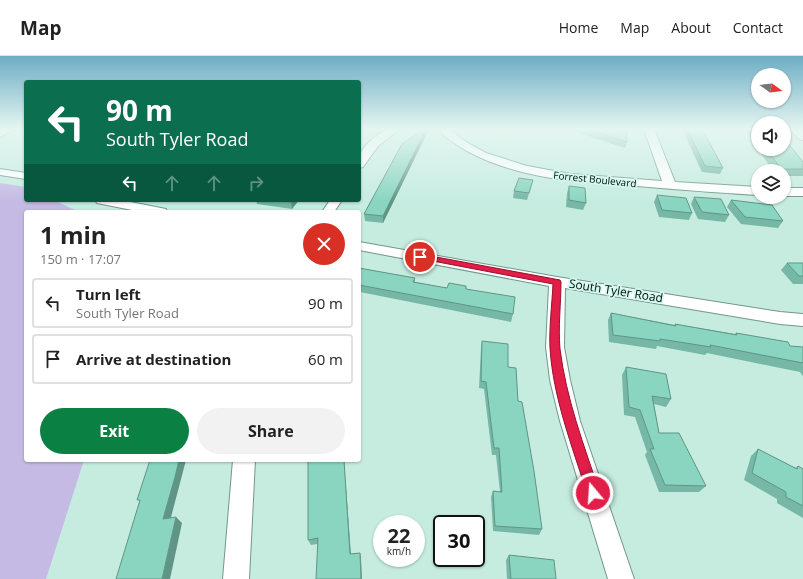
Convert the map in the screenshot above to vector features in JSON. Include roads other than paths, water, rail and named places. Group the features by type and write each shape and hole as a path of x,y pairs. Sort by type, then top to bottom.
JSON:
{"street":[{"path":"361,162 367,153"},
{"name":"Forrest Boulevard","path":"480,153 504,163 532,171 570,178 722,190 751,191"},
{"path":"658,153 670,186"},
{"path":"0,172 24,176"},
{"path":"791,192 803,192"},
{"path":"110,202 149,210"},
{"path":"143,209 152,202"},
{"name":"South Tyler Road","path":"361,246 557,282 780,318 803,320"},
{"path":"557,282 555,347 560,380 570,421 620,579"},
{"path":"236,579 244,462"}]}
